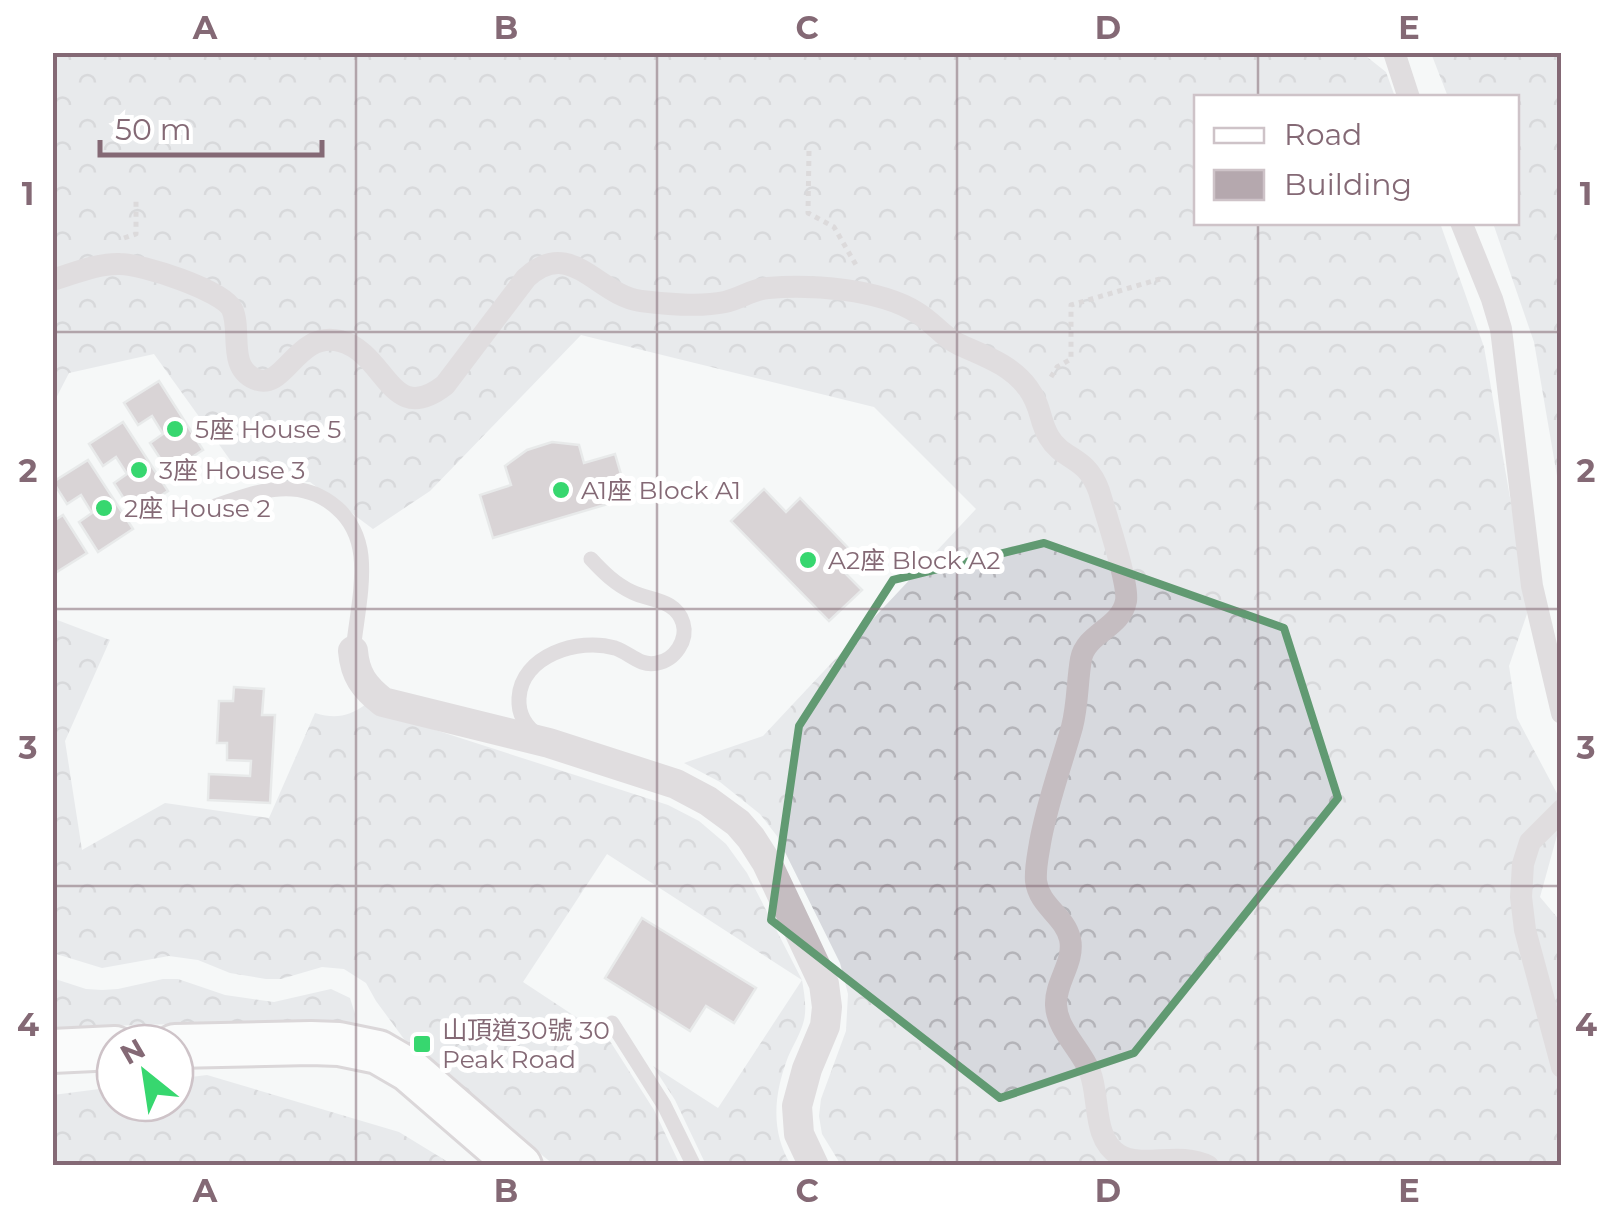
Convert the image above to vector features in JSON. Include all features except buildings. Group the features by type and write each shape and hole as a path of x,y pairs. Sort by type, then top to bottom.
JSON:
{"main road":[{"path":"195,1046 310,1043 378,1052 409,1070 520,1166"},
{"path":"52,1051 95,1049"}],"street":[{"path":"1394,52 1409,95"},
{"path":"1462,225 1501,329 1532,586 1562,713"},
{"path":"52,280 119,264 153,271 228,303 234,314 236,349 246,372 254,379 266,381 276,376 312,343 337,340 366,355 398,394 411,398 428,396 445,385 526,278 548,264 571,264 616,294 646,302 721,303 764,288 858,292 918,312 954,342 1012,371 1037,401 1052,441 1084,464 1096,483 1127,596 1119,616 1082,654 1075,712 1047,803 1037,858 1038,890 1070,941 1056,1003 1058,1014 1092,1075 1102,1132 1114,1151 1128,1159 1190,1159 1208,1166"},
{"path":"353,651 359,678 383,702 549,743 693,791 738,824 758,848 824,984 825,1026 807,1068 798,1106 799,1134 814,1166"},
{"path":"1562,810 1530,842 1523,864 1521,897 1525,930 1562,1066"}],"lane":[{"path":"204,510 261,491 292,487 316,493 341,512 352,526 362,561 353,651"},
{"path":"549,743 529,729 518,708 520,685 533,665 584,644 615,648 644,664 660,663 676,653 683,640 684,624 675,610 610,579 591,559"},
{"path":"612,1023 657,1092 694,1166"}],"path":[{"path":"809,151 808,213 834,226 860,273 858,292"},
{"path":"119,264 120,239 136,234 136,201"},
{"path":"1037,401 1057,367 1071,359 1071,305 1160,279"}],"highlighted area":[{"path":"1044,543 1284,628 1338,798 1134,1053 1000,1098 771,920 799,726 893,580"}],"green space":[{"path":"53,53 1362,53 1386,72 1394,95 1194,95 1194,225 1441,225 1484,347 1529,608 1509,666 1517,718 1561,801 1561,821 1540,897 1561,922 1561,1165 841,1165 822,1134 819,1116 821,1099 846,1031 848,994 840,963 777,836 760,814 720,782 684,763 763,736 976,509 874,407 581,335 430,491 373,529 310,482 246,482 154,354 69,373 53,404"},
{"path":"1431,53 1561,53 1561,499 1534,342 1494,225 1519,225 1519,95 1447,95"},
{"path":"52,618 110,640 65,741 82,850 165,803 269,818 315,713 342,716 366,704 668,805 699,821 726,844 747,873 802,980 607,854 523,982 608,1038 654,1110 680,1165 554,1165 404,1039 366,983 344,969 322,967 281,979 266,979 169,956 102,968 53,953"},
{"path":"52,978 102,990 178,979 225,995 274,1002 331,989 350,998 355,1014 354,1024 311,1020 95,1023 95,1026 53,1029"},
{"path":"802,980 804,1020 783,1071 776,1112 780,1139 791,1165 706,1165 675,1100 653,1066 718,1108"},
{"path":"207,1075 399,1132 453,1165 53,1165 53,1095 95,1090 95,1123 195,1123 195,1076"}],"place":[{"name":"5座 House 5","path":"175,429"},
{"name":"3座 House 3","path":"139,470"},
{"name":"A1座 Block A1","path":"561,490"},
{"name":"2座 House 2","path":"104,508"},
{"name":"A2座 Block A2","path":"808,560"},
{"name":"山頂道30號 30 Peak Road","path":"422,1044"}]}
